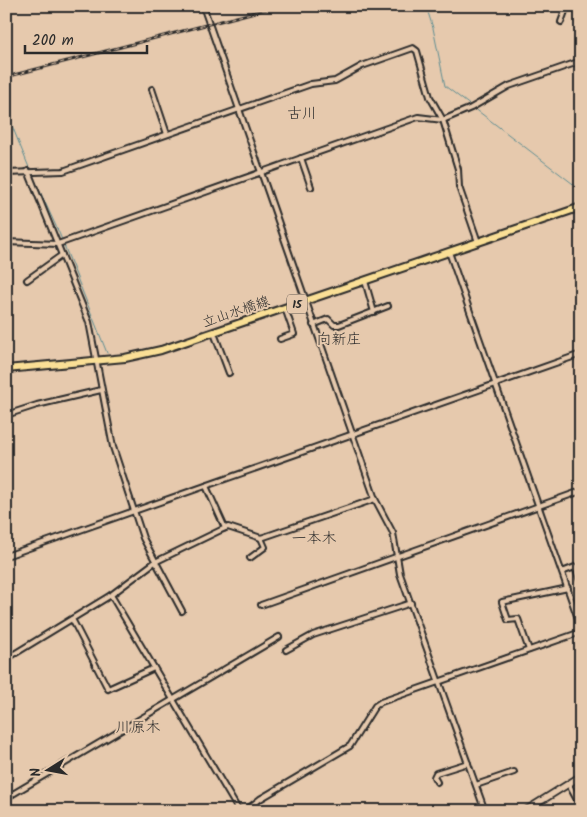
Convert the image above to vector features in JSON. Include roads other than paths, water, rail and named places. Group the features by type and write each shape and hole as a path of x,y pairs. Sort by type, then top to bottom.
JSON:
{"main road":[{"name":"立山水橋線","path":"6,370 141,355 214,333 581,207"},
{"path":"525,811 581,776"}],"street":[{"path":"203,6 374,499 393,533 396,558 485,811"},
{"path":"561,22 567,6"},
{"path":"6,173 63,171 311,84 335,81 362,66 412,48 417,51 430,97 442,120 458,169 459,187 478,242"},
{"path":"6,242 58,244 418,117 442,120 472,108 509,86 581,60"},
{"path":"152,89 167,134"},
{"path":"301,158 310,187"},
{"path":"28,171 89,322 113,447 133,511 143,538 182,610"},
{"path":"449,252 581,627"},
{"path":"27,280 62,255"},
{"path":"364,281 374,312"},
{"path":"313,325 328,319 334,325 340,325 388,306"},
{"path":"280,339 294,334 285,308"},
{"path":"214,333 229,372"},
{"path":"6,556 581,354"},
{"path":"6,416 38,404 101,390"},
{"path":"206,486 225,528"},
{"path":"261,605 581,491"},
{"path":"6,651 7,658 111,594 155,562 225,528 261,538 374,499"},
{"path":"250,558 265,547 261,538"},
{"path":"562,572 575,567 581,584"},
{"path":"529,650 518,619 508,620 502,602 568,588"},
{"path":"111,594 239,811"},
{"path":"286,650 313,635 411,603"},
{"path":"72,618 108,689 154,668"},
{"path":"245,811 260,799 350,746 375,706 381,702 581,632"},
{"path":"6,798 279,637"},
{"path":"437,782 434,777 436,774 468,763"},
{"path":"476,785 514,772"},
{"path":"569,785 581,807"}],"waterway":[{"path":"426,6 433,28 445,86 471,106"},
{"path":"474,108 581,190"},
{"path":"6,111 30,170"},
{"path":"32,174 60,235 107,353"}],"railway":[{"path":"6,77 278,6"}],"district":[{"name":"古川","path":"302,114"},
{"name":"向新庄","path":"339,340"},
{"name":"一本木","path":"314,539"},
{"name":"川原木","path":"138,728"}]}
